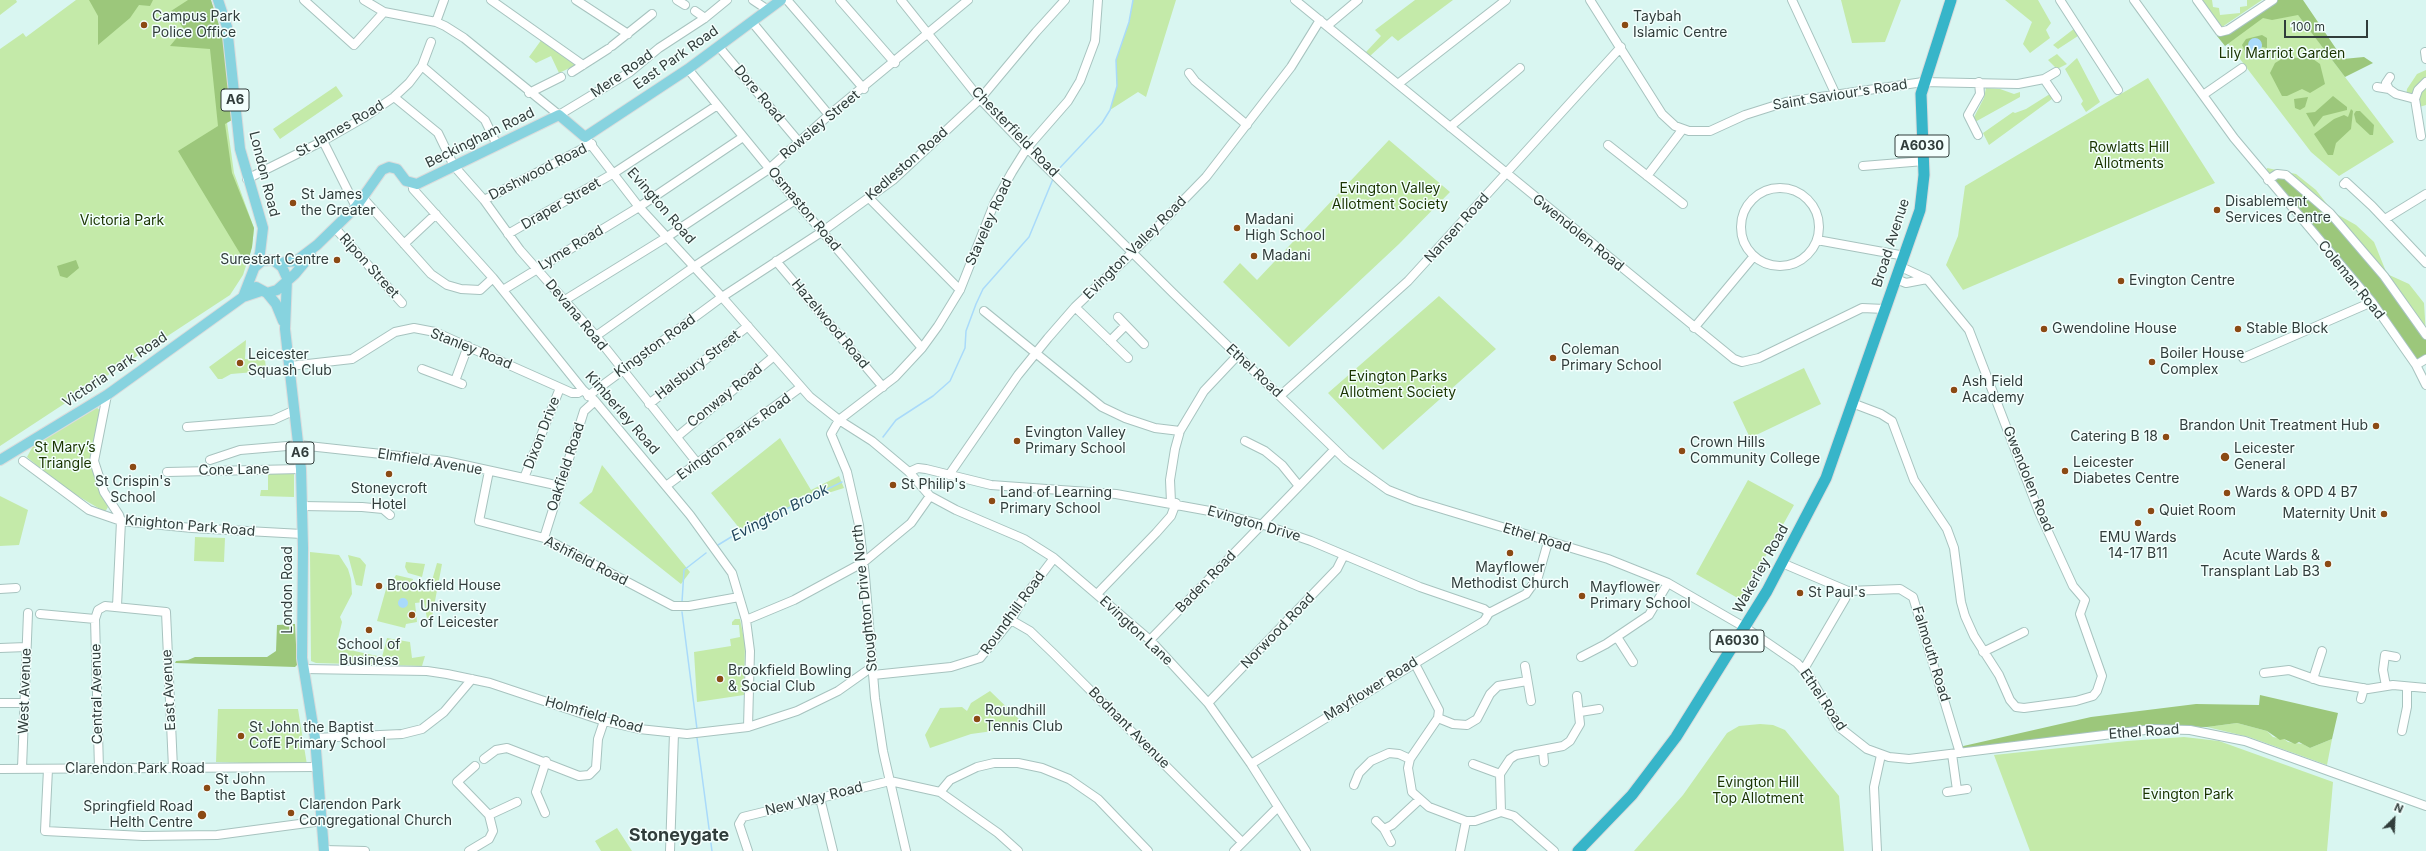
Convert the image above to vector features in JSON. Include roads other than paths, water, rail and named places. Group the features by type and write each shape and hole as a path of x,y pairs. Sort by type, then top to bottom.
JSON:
{"highway":[{"name":"Broad Avenue","path":"1885,309 1920,210 1923,192 1924,161 1920,108 1923,82 1951,0"},
{"name":"Wakerley Road","path":"1578,851 1618,810 1649,774 1676,737 1746,628 1826,478 1885,309"}],"main road":[{"name":"London Road","path":"218,0 227,27 240,149 247,179 261,221 263,238 275,262 286,273 285,329 301,469 302,658 318,767 324,851"},
{"name":"East Park Road","path":"589,141 781,0"},
{"name":"Evington Road","path":"559,115 589,141"},
{"name":"Beckingham Road","path":"413,184 427,180 559,115"},
{"name":"Kimberley Road","path":"363,198 382,170 389,166 397,169 413,184"},
{"path":"243,297 253,271 262,261 296,261 317,245 356,207 363,198"},
{"name":"London Road","path":"263,238 253,271 254,284 276,304 285,329"},
{"path":"264,292 277,290 307,261 317,245"},
{"name":"Victoria Park Road","path":"0,460 107,395 243,297 264,292"}],"street":[{"path":"304,0 354,45 384,12"},
{"path":"436,22 444,0"},
{"path":"491,0 583,65"},
{"path":"576,0 628,34"},
{"path":"677,0 685,5"},
{"name":"Mere Road","path":"559,115 630,72 659,48 705,18 727,0"},
{"path":"753,0 768,10"},
{"path":"787,0 864,88"},
{"path":"840,0 895,63"},
{"name":"Chesterfield Road","path":"901,0 980,99 1135,255"},
{"name":"Rowsley Street","path":"565,300 667,237 770,169 830,115 895,63 968,0"},
{"name":"Kedleston Road","path":"722,297 823,231 869,198 908,167 980,99 1065,0"},
{"name":"Staveley Road","path":"839,420 883,387 922,348 938,326 960,290 994,204 1027,148 1068,101 1080,81 1096,41 1098,0"},
{"name":"Gwendolen Road","path":"1296,0 1726,355 1742,362 1759,358 1862,308 1885,309"},
{"path":"1327,26 1358,0"},
{"path":"1398,84 1506,0"},
{"path":"1590,0 1662,114 1668,121 1682,130 1647,176"},
{"path":"1792,0 1836,95"},
{"path":"2060,0 2118,90"},
{"name":"Coleman Road","path":"2134,0 2176,62 2268,180 2372,302 2416,365 2426,385"},
{"path":"2197,0 2220,32 2228,30 2248,14 2273,0"},
{"name":"Evington Road","path":"367,1 384,12 436,22 464,38 529,93 559,115"},
{"path":"695,11 705,18"},
{"path":"572,72 628,34 652,14"},
{"name":"Evington Valley Road","path":"949,474 1018,375 1075,307 1135,255 1206,177 1292,67 1320,20"},
{"path":"752,22 830,115"},
{"name":"St James Road","path":"247,179 366,117 394,97 409,83 422,66 431,42"},
{"name":"Dore Road","path":"719,47 799,142"},
{"name":"Nansen Road","path":"1280,396 1408,281 1621,47"},
{"path":"422,66 485,120 497,145"},
{"path":"1450,127 1520,68"},
{"path":"2203,95 2242,68"},
{"name":"Osmaston Road","path":"688,69 716,106 922,348"},
{"path":"1189,72 1196,81 1247,126"},
{"name":"Saint Saviour's Road","path":"1682,130 1701,132 1710,131 1766,107 1786,102 1923,82 2018,84 2044,79 2056,72"},
{"path":"529,93 561,77"},
{"path":"2390,77 2386,84 2389,89 2396,94 2415,99"},
{"path":"2044,79 2057,98"},
{"path":"1978,135 1968,115 1980,94 1979,82"},
{"path":"2421,136 2415,99 2418,90 2426,82"},
{"path":"2378,87 2389,89"},
{"name":"Devana Road","path":"394,97 438,133 454,166 484,200 508,234 536,268 596,336 649,404 678,436 698,464"},
{"name":"Draper Street","path":"508,234 614,173 716,106"},
{"name":"Lyme Road","path":"503,290 536,268 639,207 743,137"},
{"path":"323,140 356,207"},
{"name":"Evington Road","path":"589,141 639,207 695,266 773,357 801,387 839,420 872,441 909,472"},
{"name":"Dashwood Road","path":"484,200 589,141"},
{"path":"1608,145 1683,204"},
{"path":"1863,166 1924,161"},
{"name":"Coleman Road","path":"2268,180 2281,173 2286,175 2330,213 2384,276 2426,335"},
{"path":"2344,184 2346,182 2424,257"},
{"name":"Kimberley Road","path":"413,184 413,189 494,278 589,396 690,515 732,573 746,620 750,651 748,727"},
{"path":"1775,188 1791,190 1803,196 1812,205 1818,218 1817,240 1807,256 1793,264 1780,267 1769,265 1754,256 1745,246 1740,226 1745,210 1754,198 1762,192 1775,188"},
{"path":"2385,219 2426,194"},
{"path":"363,198 431,274 447,285 461,289 480,290 494,278"},
{"path":"869,198 960,290"},
{"path":"596,336 695,266 795,200"},
{"path":"404,244 436,214"},
{"name":"Ripon Street","path":"335,228 402,304"},
{"path":"1817,240 1905,256"},
{"name":"Ethel Road","path":"1135,255 1334,450 1388,490 1416,501 1608,559 1668,583 1746,628 1785,653 1804,669 1839,727 1855,742 1880,755 1909,759 2153,729 2206,731 2262,746 2426,806"},
{"path":"1694,328 1754,256"},
{"name":"Hazelwood Road","path":"776,261 883,387"},
{"name":"Gwendolen Road","path":"1901,267 1927,279 1969,330 2039,512 2073,586 2085,600 2080,614 2102,676 2097,691 2093,696 2049,706 2016,707 2010,700 1999,675 1983,652"},
{"path":"1896,279 1906,283 1927,279"},
{"name":"Kingston Road","path":"589,396 722,297"},
{"path":"2242,358 2372,302"},
{"path":"1075,307 1128,358"},
{"path":"984,311 1102,407 1125,418 1155,428 1180,431"},
{"path":"1118,317 1125,326 1144,344"},
{"name":"Halsbury Street","path":"649,404 748,326"},
{"path":"1110,341 1125,326"},
{"name":"Stanley Road","path":"290,366 352,359 395,332 414,328 435,332 572,393 589,396"},
{"path":"422,369 458,383 468,346"},
{"path":"1097,594 1156,534 1171,516 1174,503 1170,480 1175,449 1180,431 1204,391 1237,356"},
{"name":"Conway Road","path":"678,436 773,357"},
{"path":"2416,365 2426,359"},
{"name":"Evington Parks Road","path":"666,486 801,387"},
{"name":"Dixon Drive","path":"524,478 560,388"},
{"path":"40,614 95,619 98,610 104,606 117,606 121,521 119,515 104,492 94,461 107,395"},
{"name":"Oakfield Road","path":"544,538 589,396"},
{"path":"1852,404 1886,416 1892,421 1914,480 1947,529 1954,548 1963,609 1974,636 1983,652 2024,632"},
{"path":"187,427 273,420 295,410"},
{"name":"Stoughton Drive North","path":"839,420 831,434 847,472 859,525 864,562 873,671 883,751 906,851"},
{"path":"1245,441 1265,451 1282,464 1299,486"},
{"name":"Elmfield Avenue","path":"210,460 240,450 299,445 446,462 560,486"},
{"name":"Baden Road","path":"1150,640 1334,450"},
{"name":"Knighton Park Road","path":"24,461 89,510 121,521 192,528 302,534"},
{"name":"Evington Drive","path":"909,472 918,468 991,485 1102,492 1174,503 1262,525 1344,555 1420,587 1484,609 1490,613"},
{"name":"Cone Lane","path":"167,472 301,469"},
{"name":"Ashfield Road","path":"489,471 479,521 544,538 673,606 689,606 739,597"},
{"name":"Evington Lane","path":"909,472 930,496 956,510 1024,539 1054,558 1150,640 1208,703 1251,764 1306,851"},
{"path":"746,620 794,600 864,562 911,523 930,496"},
{"path":"302,506 369,507 384,509 390,515"},
{"path":"1490,613 1526,594 1538,577 1548,542"},
{"name":"Norwood Road","path":"1208,703 1337,569 1344,555"},
{"name":"Roundhill Road","path":"873,671 965,664 980,658 1011,620 1023,599 1054,558"},
{"name":"Falmouth Road","path":"1782,563 1848,590 1900,589 1913,597 1956,754 1957,790"},
{"path":"1581,657 1617,637 1649,615 1668,583"},
{"path":"0,589 16,588"},
{"path":"1804,669 1845,599 1848,590"},
{"name":"East Avenue","path":"117,606 166,612 173,768"},
{"name":"West Avenue","path":"22,768 28,613"},
{"name":"Mayflower Road","path":"1251,764 1414,662 1484,621 1490,613"},
{"name":"Central Avenue","path":"95,619 99,769"},
{"name":"Bodnant Avenue","path":"1011,620 1030,632 1054,654 1242,842"},
{"path":"1617,637 1632,662"},
{"path":"0,648 26,647"},
{"path":"2313,679 2322,651"},
{"path":"2386,686 2383,670 2385,655 2396,658"},
{"path":"1414,662 1437,702 1438,718 1410,759 1408,779 1412,792 1419,800 1429,807 1466,821 1472,822 1501,812 1514,816 1554,851"},
{"path":"1525,666 1531,701"},
{"name":"Holmfield Road","path":"304,668 427,671 472,678 604,721 639,729 674,733 712,733 748,727 817,703 873,671"},
{"path":"2264,673 2288,670 2313,679 2364,688 2386,686 2426,688"},
{"path":"314,738 402,734 422,729 444,712 472,678"},
{"path":"1438,718 1453,724 1467,724 1477,719 1490,694 1498,686 1527,681"},
{"path":"2402,732 2407,707 2407,687"},
{"path":"2361,699 2364,688"},
{"path":"1501,812 1500,774 1510,759 1516,755 1563,746 1570,741 1580,724 1580,712 1577,696"},
{"path":"0,704 24,703"},
{"path":"1580,712 1599,710"},
{"path":"484,758 496,750 507,748 546,761 579,776 589,775 596,768 598,739 604,721"},
{"path":"670,851 674,733"},
{"path":"1543,751 1544,762"},
{"path":"1354,785 1359,773 1371,762 1389,753 1399,754 1410,759"},
{"path":"1877,851 1874,787 1880,755"},
{"path":"545,813 536,792 546,761"},
{"path":"940,792 950,780 977,767 994,763 1018,763 1042,768 1069,779 1098,799 1148,851"},
{"path":"1473,764 1500,774"},
{"path":"469,851 481,845 491,835 493,827 489,815 458,782 476,766"},
{"name":"Clarendon Park Road","path":"0,769 318,767"},
{"path":"48,769 45,831 143,836 217,836 322,821"},
{"path":"890,781 940,792 998,833 1018,851"},
{"name":"New Way Road","path":"748,851 740,820 743,817 890,781"},
{"path":"1947,792 1966,789"},
{"path":"820,798 833,851"},
{"path":"1384,829 1392,825 1419,800"},
{"path":"489,815 517,802"},
{"path":"1234,851 1278,807"},
{"path":"1376,821 1384,829 1391,842"},
{"path":"1460,851 1466,821"},
{"path":"324,851 365,851"}],"water":[{"path":"2255,38 2260,40 2262,45 2260,50 2255,52 2250,50 2248,45 2250,40"},
{"path":"401,598 405,598 408,603 405,608 401,608 398,605 398,601"}],"waterway":[{"name":"Evington Brook","path":"1056,172 1102,123 1110,110 1117,86 1116,60 1129,22 1133,0"},
{"name":"Evington Brook","path":"883,437 896,420 933,396 950,381 965,348 966,331 983,289 1029,237 1053,179"},
{"name":"Evington Brook","path":"718,545 741,531 842,482"},
{"name":"Evington Brook","path":"682,602 684,570 706,553"},
{"name":"Evington Brook","path":"682,612 697,729"},
{"name":"Evington Brook","path":"697,738 712,851"}],"place":[{"name":"Campus Park Police Office","path":"144,25"},
{"name":"Taybah Islamic Centre","path":"1625,25"},
{"name":"St James the Greater","path":"293,203"},
{"name":"Disablement Services Centre","path":"2217,210"},
{"name":"Madani High School","path":"1237,228"},
{"name":"Madani","path":"1254,256"},
{"name":"Surestart Centre","path":"337,260"},
{"name":"Evington Centre","path":"2121,281"},
{"name":"Gwendoline House","path":"2044,329"},
{"name":"Stable Block","path":"2238,329"},
{"name":"Coleman Primary School","path":"1553,358"},
{"name":"Boiler House Complex","path":"2152,362"},
{"name":"Leicester Squash Club","path":"240,363"},
{"name":"Ash Field Academy","path":"1954,390"},
{"name":"Brandon Unit Treatment Hub","path":"2376,426"},
{"name":"Catering B 18","path":"2166,437"},
{"name":"Evington Valley Primary School","path":"1017,441"},
{"name":"Crown Hills Community College","path":"1682,451"},
{"name":"Leicester General","path":"2225,457"},
{"name":"St Crispin's School","path":"133,467"},
{"name":"Leicester Diabetes Centre","path":"2065,471"},
{"name":"Stoneycroft Hotel","path":"389,474"},
{"name":"St Philip's","path":"893,485"},
{"name":"Wards & OPD 4 B7","path":"2227,493"},
{"name":"Land of Learning Primary School","path":"992,501"},
{"name":"Quiet Room","path":"2151,511"},
{"name":"Maternity Unit","path":"2384,514"},
{"name":"EMU Wards 14-17 B11","path":"2138,523"},
{"name":"Mayflower Methodist Church","path":"1510,553"},
{"name":"Acute Wards & Transplant Lab B3","path":"2328,564"},
{"name":"Brookfield House","path":"379,586"},
{"name":"St Paul's","path":"1800,593"},
{"name":"Mayflower Primary School","path":"1582,596"},
{"name":"University of Leicester","path":"412,615"},
{"name":"School of Business","path":"369,630"},
{"name":"Brookfield Bowling & Social Club","path":"720,679"},
{"name":"Roundhill Tennis Club","path":"977,719"},
{"name":"St John the Baptist CofE Primary School","path":"241,736"},
{"name":"St John the Baptist","path":"207,788"},
{"name":"Clarendon Park Congregational Church","path":"291,813"},
{"name":"Springfield Road Helth Centre","path":"202,815"}],"district":[{"name":"Stoneygate","path":"679,836"}],"park label":[{"name":"Lily Marriot Garden","path":"2282,54"},
{"name":"Rowlatts Hill Allotments","path":"2129,156"},
{"name":"Evington Valley Allotment Society","path":"1390,198"},
{"name":"Victoria Park","path":"122,221"},
{"name":"Evington Parks Allotment Society","path":"1398,386"},
{"name":"St Mary’s Triangle","path":"65,456"},
{"name":"Evington Hill Top Allotment","path":"1758,792"},
{"name":"Evington Park","path":"2188,795"}]}
